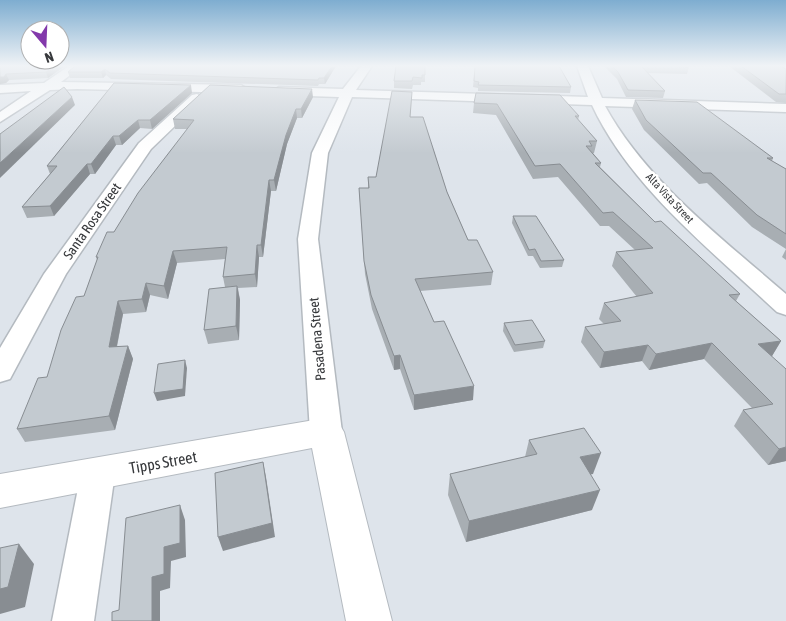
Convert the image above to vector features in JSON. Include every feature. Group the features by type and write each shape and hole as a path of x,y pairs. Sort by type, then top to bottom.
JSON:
{"street":[{"path":"0,118 35,95"},
{"name":"Santa Rosa Street","path":"0,372 55,274 145,146 200,95"},
{"name":"Pasadena Street","path":"346,95 320,153 308,239 326,432 369,621"},
{"path":"409,95 786,108"},
{"name":"Alta Vista Street","path":"594,95 621,143 677,209 786,307"},
{"name":"Tipps Street","path":"0,491 326,432"},
{"path":"74,621 98,474"}],"building":[{"path":"53,95 70,95 72,97 0,163 0,134"},
{"path":"104,95 179,95 150,120 138,120 119,136 113,136 91,164 87,164 50,206 22,207 57,166 47,166"},
{"path":"199,95 309,95 301,109 296,109 286,135 274,180 269,180 261,245 257,245 255,274 223,277 227,247 173,251 164,286 146,283 142,299 118,301 109,347 128,346 109,416 17,429 38,378 47,377 61,330 76,297 84,296 98,257 96,257 107,232 114,232 138,193 194,120 173,119"},
{"path":"391,95 412,95 410,117 423,117 447,192 468,240 477,240 493,272 415,279 434,322 444,321 474,386 414,395 400,355 394,356 371,295 364,261 359,188 369,188 368,177 376,177"},
{"path":"476,95 560,95 579,116 575,116 597,141 589,141 592,146 586,146 601,163 595,163 655,222 661,221 740,294 729,295 781,341 758,344 786,369 786,447 779,449 743,410 773,404 712,343 656,354 648,345 604,352 585,327 621,321 604,303 653,293 616,252 653,248 613,212 603,213 560,164 535,166 497,104 474,103"},
{"path":"635,100 697,102 773,158 767,158 786,169 786,234 757,215 711,173 703,173 646,120"},
{"path":"513,216 536,216 564,260 541,261 535,249 529,250"},
{"path":"237,286 236,326 204,330 209,289"},
{"path":"532,320 545,341 515,345 504,323"},
{"path":"185,360 183,389 154,393 158,364"},
{"path":"584,428 601,453 580,457 600,490 469,521 450,474 537,454 529,440"},
{"path":"263,462 272,523 218,537 215,473"},
{"path":"180,505 180,543 164,547 164,574 152,577 152,621 112,621 112,612 119,610 126,518"},
{"path":"19,544 8,587 0,589 0,548"}]}
